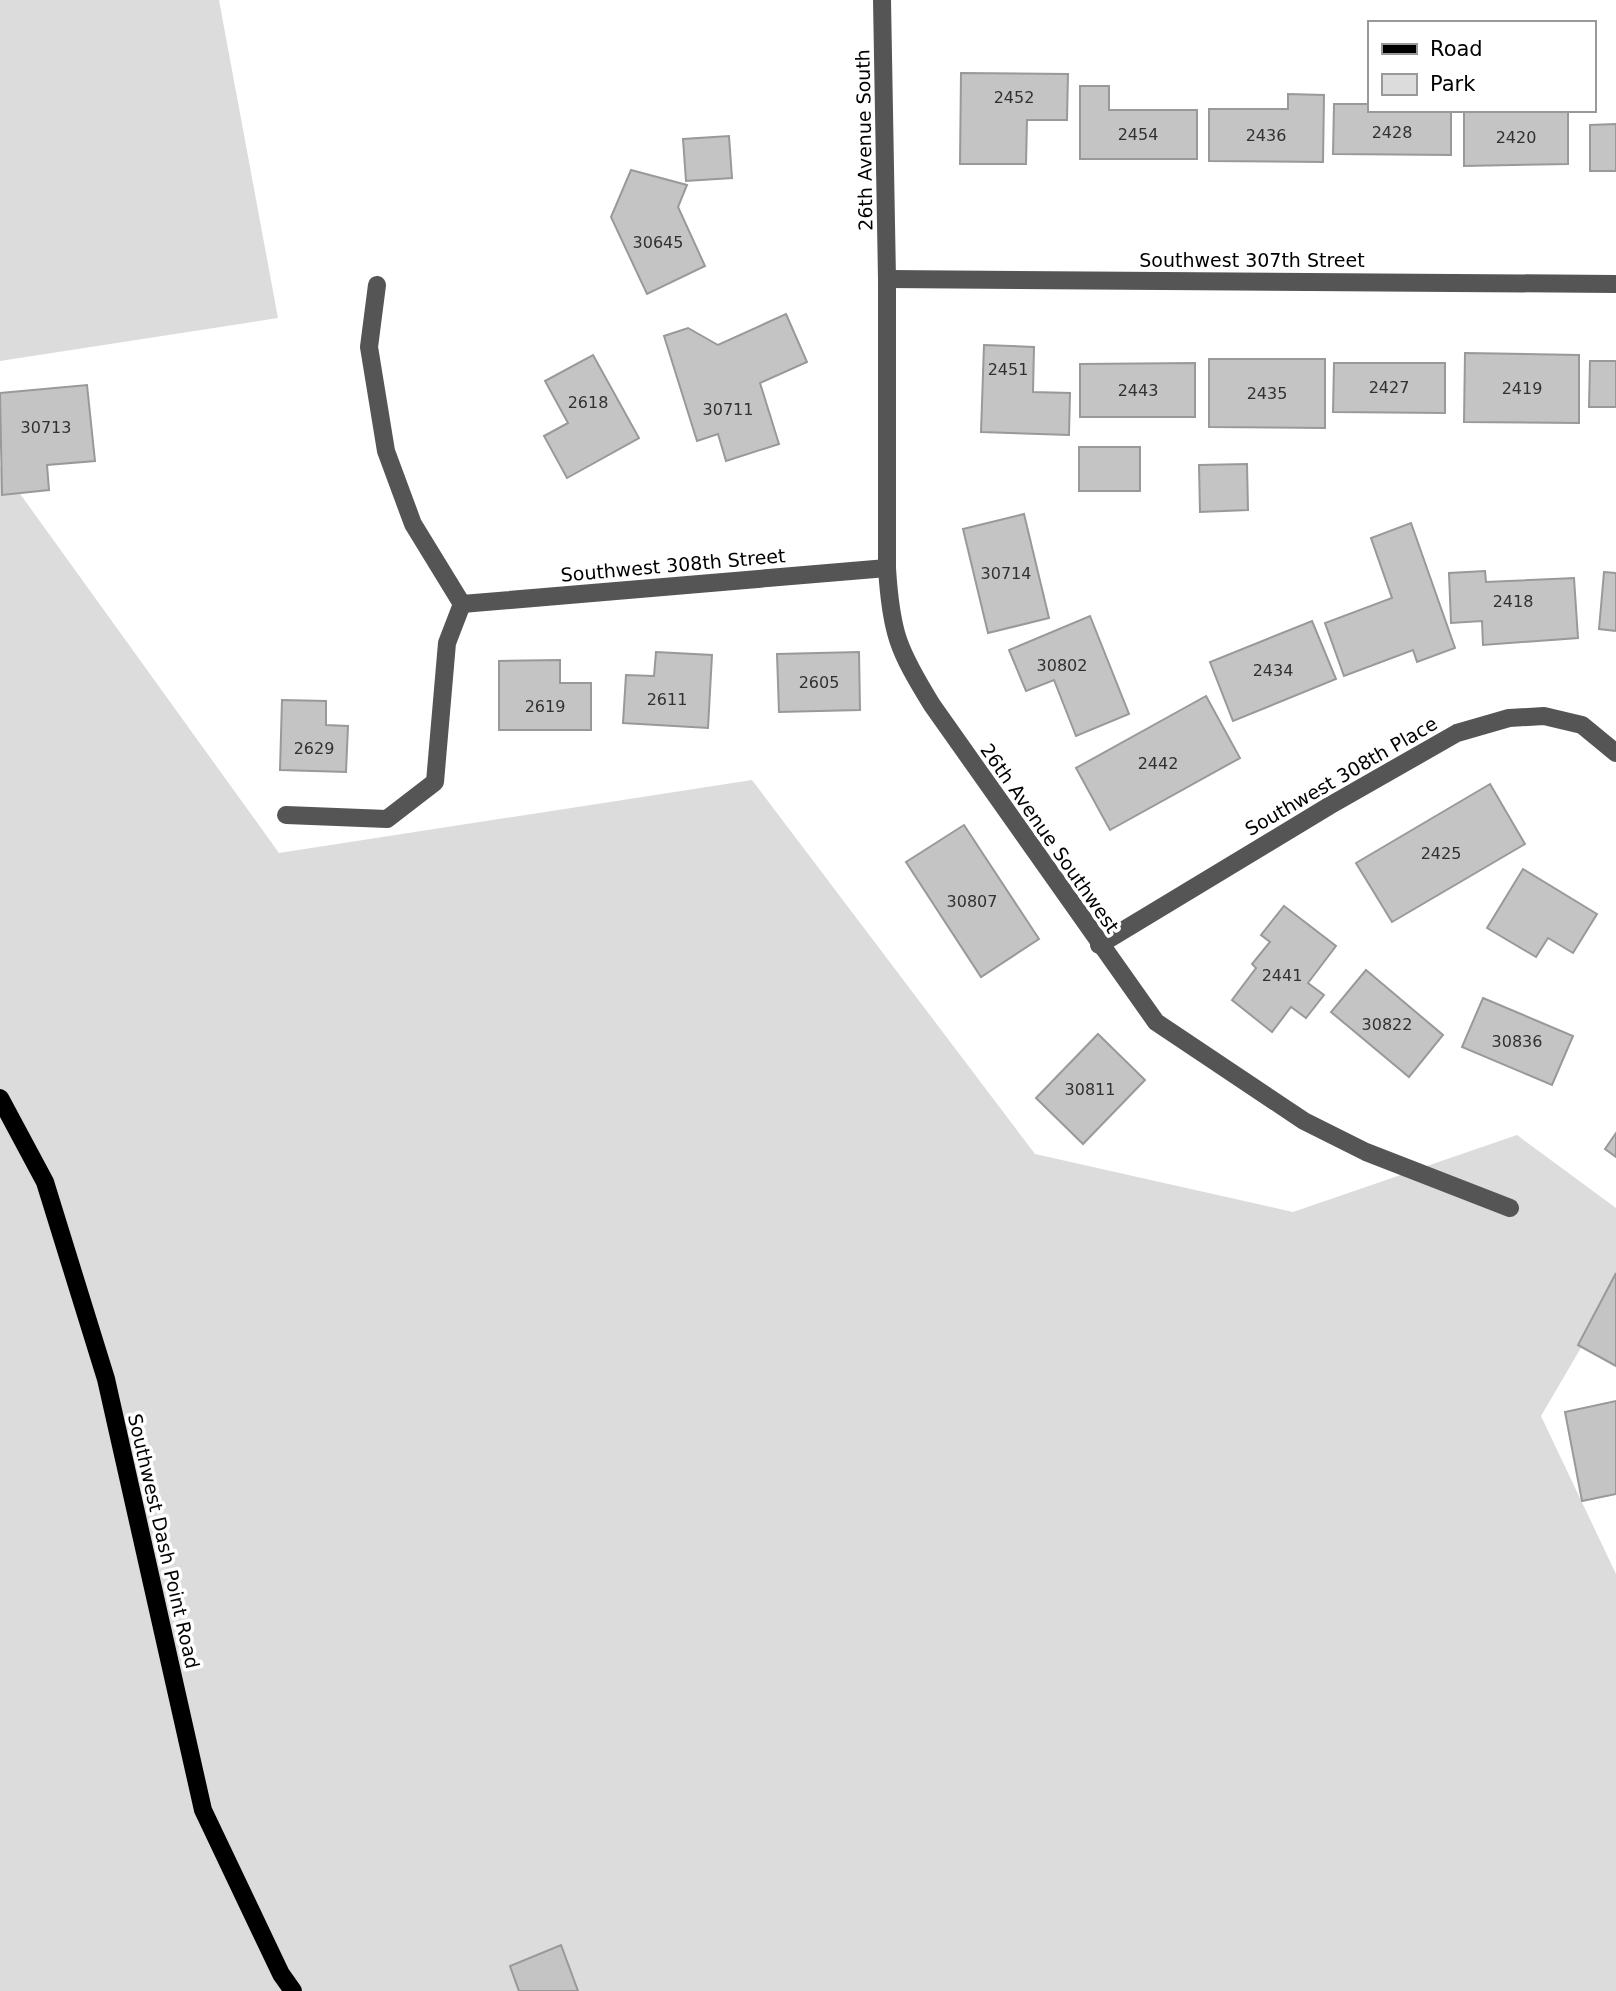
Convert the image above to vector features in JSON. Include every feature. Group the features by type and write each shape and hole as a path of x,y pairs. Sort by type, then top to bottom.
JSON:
{"main road":[{"name":"Southwest Dash Point Road","path":"0,1098 46,1182 106,1379 203,1810 281,1974 293,1991"}],"street":[{"name":"26th Avenue South","path":"882,0 887,279"},
{"name":"Southwest 307th Street","path":"887,279 1616,284"},
{"name":"26th Avenue Southwest","path":"887,279 887,568 890,614 901,655 932,705 1099,945 1156,1022 1304,1121 1366,1152 1510,1208"},
{"path":"286,816 387,820 435,782 447,643 462,604 413,524 387,451 369,347 377,285"},
{"name":"Southwest 308th Street","path":"462,604 887,568"},
{"name":"Southwest 308th Place","path":"1099,945 1329,806 1457,733 1509,718 1544,716 1582,725 1616,753"}],"green space":[{"path":"0,0 219,0 278,318 0,361"},
{"path":"0,466 279,853 752,780 1035,1154 1293,1212 1517,1135 1616,1208 1616,1288 1541,1416 1616,1574 1616,1991 0,1991"}],"building":[{"path":"961,73 1068,74 1067,120 1027,120 1026,164 960,164"},
{"path":"1080,86 1109,86 1109,110 1197,110 1197,159 1080,159"},
{"path":"1288,94 1324,95 1323,162 1209,161 1209,109 1288,109"},
{"path":"1334,104 1368,104 1368,112 1451,112 1451,155 1333,154"},
{"path":"1464,112 1568,112 1568,164 1464,166"},
{"path":"1616,124 1616,171 1590,171 1590,125"},
{"path":"729,136 732,178 686,181 683,139"},
{"path":"631,170 687,185 678,207 705,266 647,294 611,217"},
{"path":"786,314 807,362 760,383 779,444 726,461 718,434 697,441 664,336 688,328 718,345"},
{"path":"984,345 1034,347 1033,392 1070,393 1069,435 981,432"},
{"path":"1465,353 1579,355 1579,423 1464,422"},
{"path":"593,355 639,438 567,478 544,436 568,423 545,381"},
{"path":"1209,359 1325,359 1325,428 1209,427"},
{"path":"1590,361 1616,361 1616,407 1589,407"},
{"path":"1195,363 1195,417 1080,417 1080,364"},
{"path":"1334,363 1445,363 1445,413 1333,412"},
{"path":"87,385 95,461 47,465 49,490 2,495 0,393"},
{"path":"1079,447 1140,447 1140,491 1079,491"},
{"path":"1247,464 1248,510 1200,512 1199,465"},
{"path":"1024,514 1049,618 988,633 963,529"},
{"path":"1411,523 1455,648 1417,662 1413,650 1344,676 1325,623 1392,598 1371,538"},
{"path":"1485,571 1486,582 1574,578 1578,638 1483,645 1482,621 1451,623 1449,573"},
{"path":"1604,572 1616,573 1616,631 1599,629"},
{"path":"1090,616 1129,714 1076,736 1054,680 1026,691 1009,650"},
{"path":"1312,621 1336,679 1233,721 1210,662"},
{"path":"656,652 712,655 708,728 623,723 626,675 654,676"},
{"path":"859,652 860,710 779,712 777,654"},
{"path":"560,660 560,683 591,683 591,730 499,730 499,661"},
{"path":"1206,696 1240,758 1110,830 1076,768"},
{"path":"282,700 326,701 326,725 348,726 346,772 280,770"},
{"path":"1490,784 1525,844 1392,922 1356,863"},
{"path":"964,825 1039,939 981,977 906,862"},
{"path":"1523,869 1597,914 1573,953 1548,938 1536,957 1487,928"},
{"path":"1284,906 1336,946 1308,983 1324,995 1306,1018 1291,1007 1272,1032 1232,1000 1256,968 1252,964 1270,942 1261,935"},
{"path":"1366,970 1443,1035 1409,1077 1331,1012"},
{"path":"1483,998 1573,1036 1552,1085 1462,1047"},
{"path":"1098,1034 1145,1080 1083,1144 1036,1098"},
{"path":"1616,1133 1616,1157 1605,1149"},
{"path":"1616,1273 1616,1366 1578,1345"},
{"path":"1616,1401 1616,1494 1582,1501 1565,1412"},
{"path":"561,1945 578,1991 519,1991 510,1966"}]}
